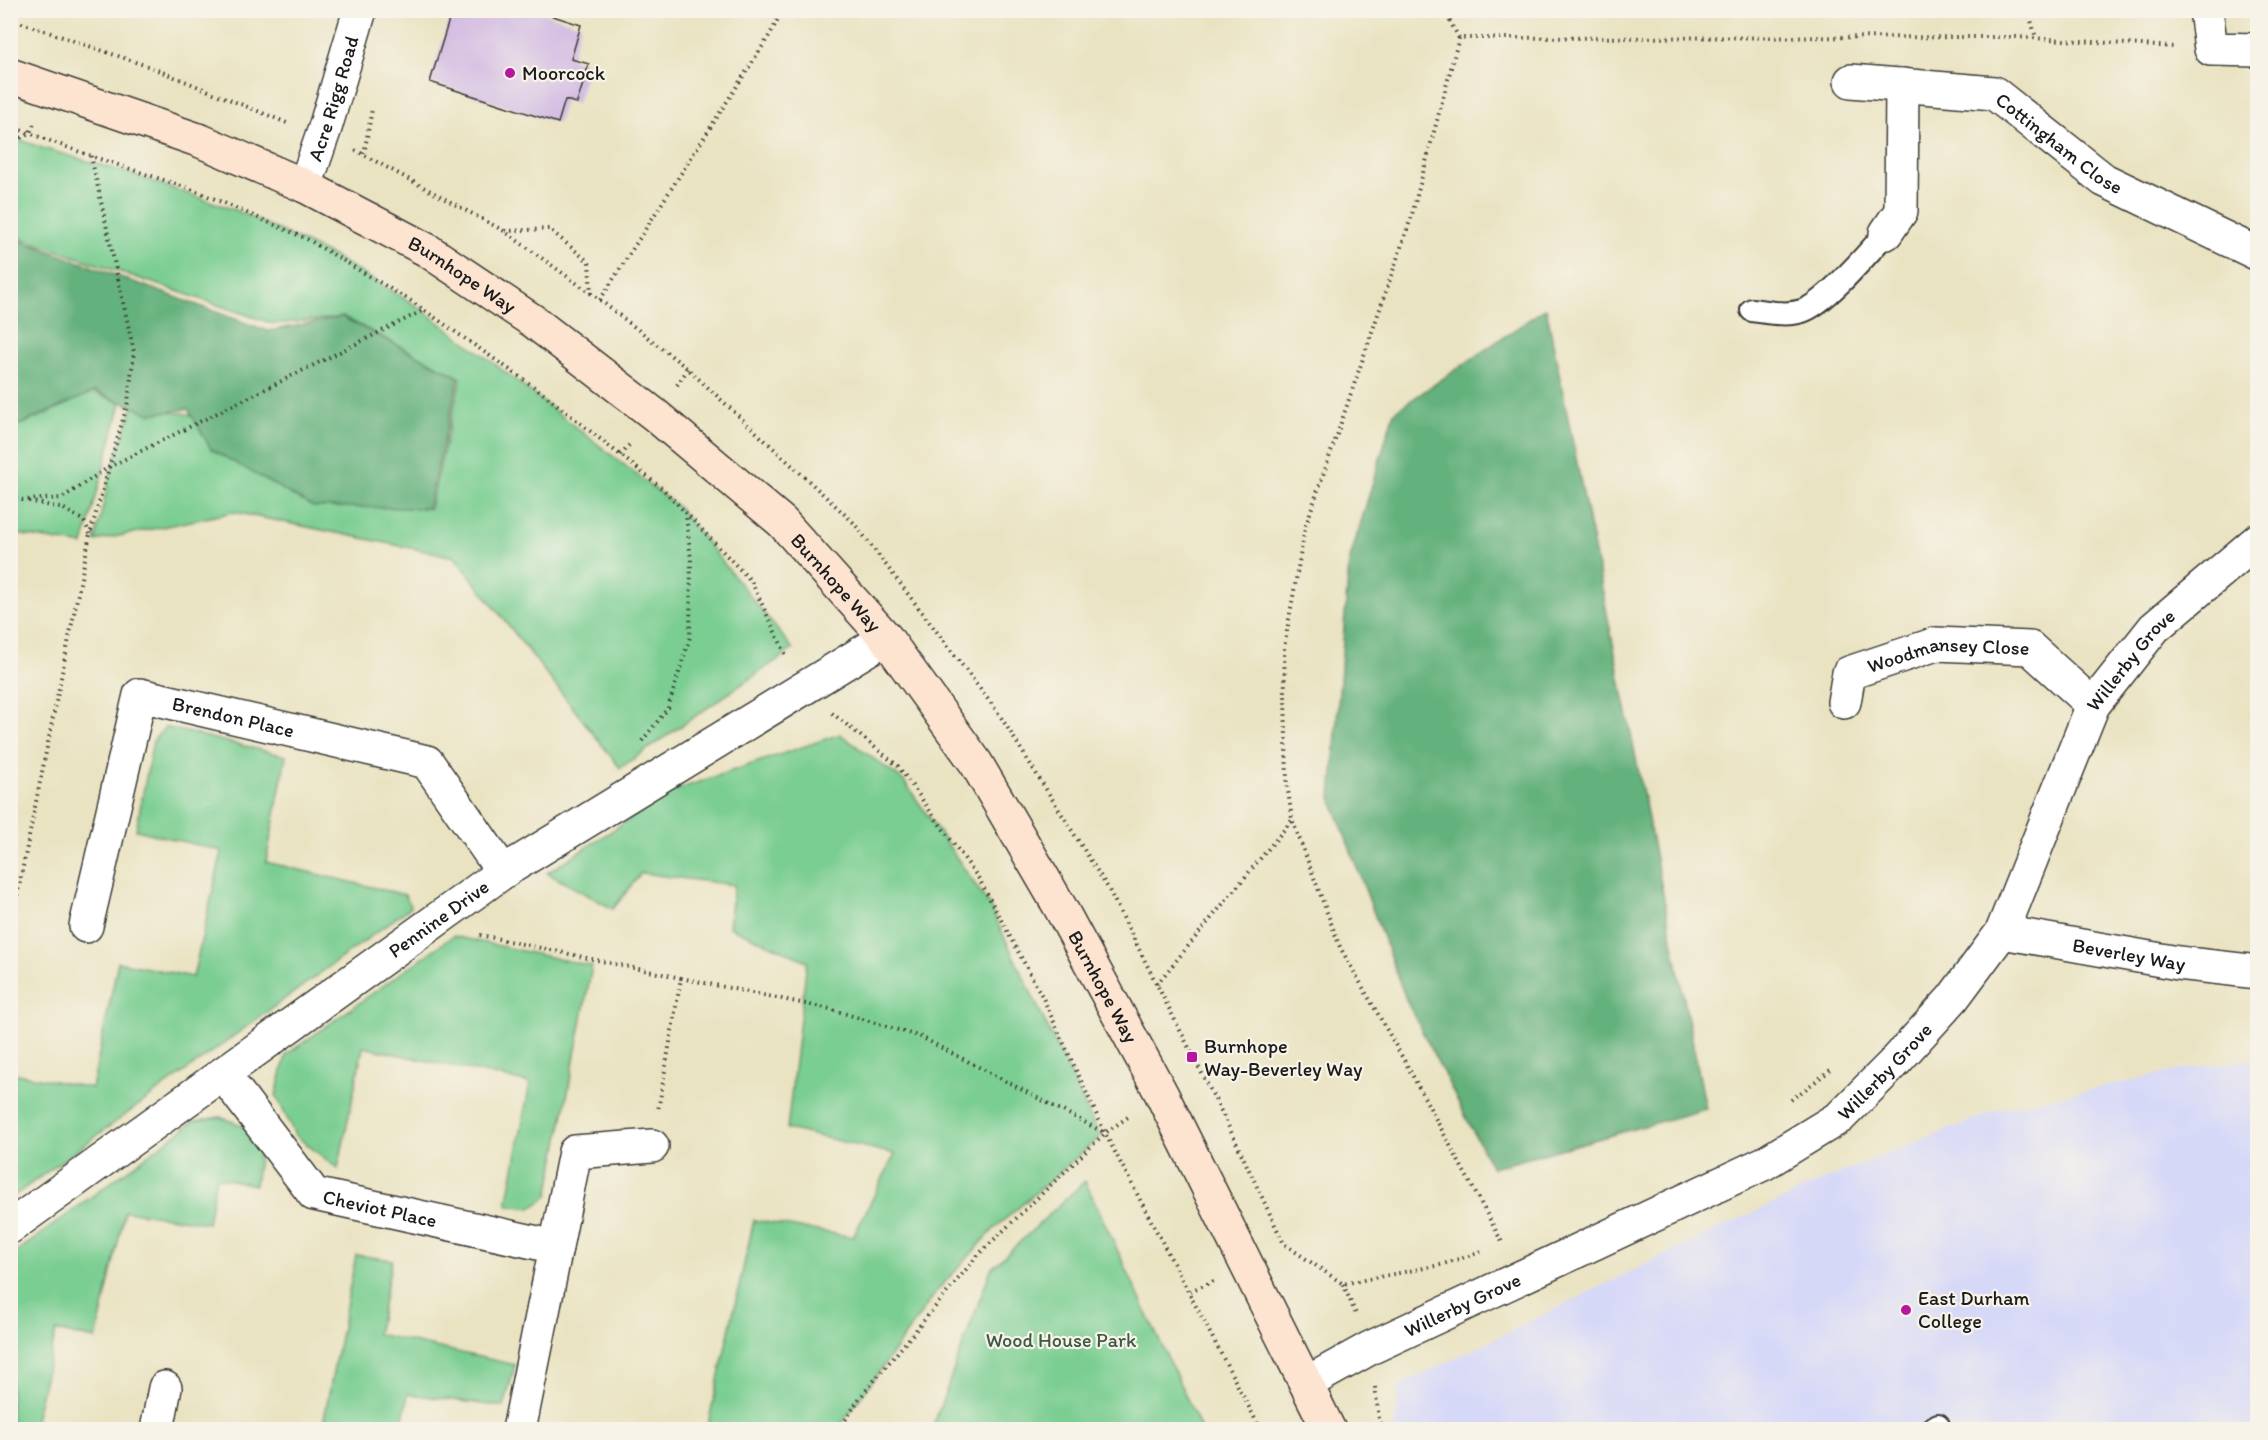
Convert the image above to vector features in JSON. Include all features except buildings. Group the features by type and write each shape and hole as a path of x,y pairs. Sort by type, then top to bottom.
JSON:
{"main road":[{"name":"Burnhope Way","path":"10,75 201,141 305,186 427,250 533,321 656,415 782,522 886,638 976,763 1060,907 1161,1094 1329,1430"}],"street":[{"name":"Acre Rigg Road","path":"305,186 322,138 360,10"},
{"path":"2206,10 2211,49 2258,50"},
{"name":"Cottingham Close","path":"1851,81 1994,93 2104,180 2258,254"},
{"path":"1886,232 1901,211 1902,85"},
{"name":"Willerby Grove","path":"1307,1383 1370,1348 1765,1163 1840,1117 1896,1061 1953,998 2002,932 2093,705 2154,628 2258,540"},
{"name":"Pennine Drive","path":"10,1227 503,872 886,638"},
{"name":"Woodmansey Close","path":"1844,702 1849,673 1936,644 2030,648 2093,705"},
{"name":"Brendon Place","path":"86,926 140,695 427,762 503,872"},
{"name":"Beverley Way","path":"2002,932 2178,963 2258,972"},
{"name":"Cheviot Place","path":"223,1074 314,1194 556,1247"},
{"path":"519,1430 575,1152 652,1146"},
{"path":"157,1430 165,1388"}],"lane":[{"path":"1752,310 1790,314 1805,311 1821,301 1886,232"}],"path":[{"path":"600,300 770,36 783,10"},
{"path":"1444,10 1459,38 1411,218 1305,528 1284,648 1287,783 1292,819 1340,947 1503,1244"},
{"path":"2028,10 2036,38"},
{"path":"10,19 150,67 364,153 504,231 600,300 688,369 854,523 996,711 1108,888 1226,1121 1284,1244 1344,1284 1440,1266 1482,1251"},
{"path":"1459,38 2036,38 2211,49"},
{"path":"10,126 90,156 194,190 307,239 424,310 536,388 663,489 751,580 803,690 898,766 980,879 1042,996 1105,1133 1261,1430"},
{"path":"10,931 90,534 128,402 134,351 90,156"},
{"path":"504,231 549,230 589,262 591,294"},
{"path":"22,500 62,498 109,467 424,310"},
{"path":"10,497 64,509 84,521 90,534"},
{"path":"635,750 668,708 690,637 691,559 686,514"},
{"path":"1156,984 1292,819"},
{"path":"429,924 830,1009 921,1037 1105,1133"},
{"path":"652,1146 681,978"},
{"path":"1789,1102 1833,1067"},
{"path":"839,1430 859,1399 978,1256 1105,1133 1161,1094"},
{"path":"1493,1248 1514,1239"}],"shaded area":[{"name":"East Durham College","path":"2257,1059 2257,1429 1394,1430 1399,1386 1709,1233 1830,1177 1999,1109 2195,1067"}],"green space":[{"path":"10,136 238,211 333,256 417,306 678,507 793,649 620,768 455,557 234,512 95,541 111,471 133,406 193,415 211,449 311,505 430,508 461,378 344,317 274,324 11,235"},
{"path":"11,237 268,331 342,317 459,377 428,508 313,507 211,449 188,409 150,414 95,391 19,425 11,424"},
{"path":"1546,308 1706,1109 1492,1168 1407,1002 1331,798 1349,562 1394,412"},
{"path":"93,392 121,403 83,545 11,533 10,422 23,424"},
{"path":"165,727 286,756 266,862 405,895 411,907 11,1198 11,1073 92,1088 118,962 193,977 222,851 136,830 153,741"},
{"path":"840,734 904,781 989,905 1100,1137 995,1228 937,1291 838,1429 707,1429 754,1220 853,1237 895,1154 787,1129 807,961 729,927 734,885 641,873 613,909 547,873 673,791"},
{"path":"453,936 592,966 548,1196 531,1208 507,1205 530,1083 363,1047 338,1169 295,1135 276,1095 286,1055"},
{"path":"220,1117 241,1125 261,1143 255,1185 216,1177 208,1223 125,1211 96,1339 56,1331 33,1429 11,1429 10,1257 194,1121"},
{"name":"Wood House Park","path":"1085,1181 1201,1429 932,1429 991,1269"},
{"path":"356,1255 392,1260 377,1334 515,1365 504,1407 408,1394 401,1429 322,1429"}],"place":[{"name":"Moorcock","path":"510,73"},
{"name":"Burnhope Way-Beverley Way","path":"1192,1057"},
{"name":"East Durham College","path":"1906,1310"}]}
